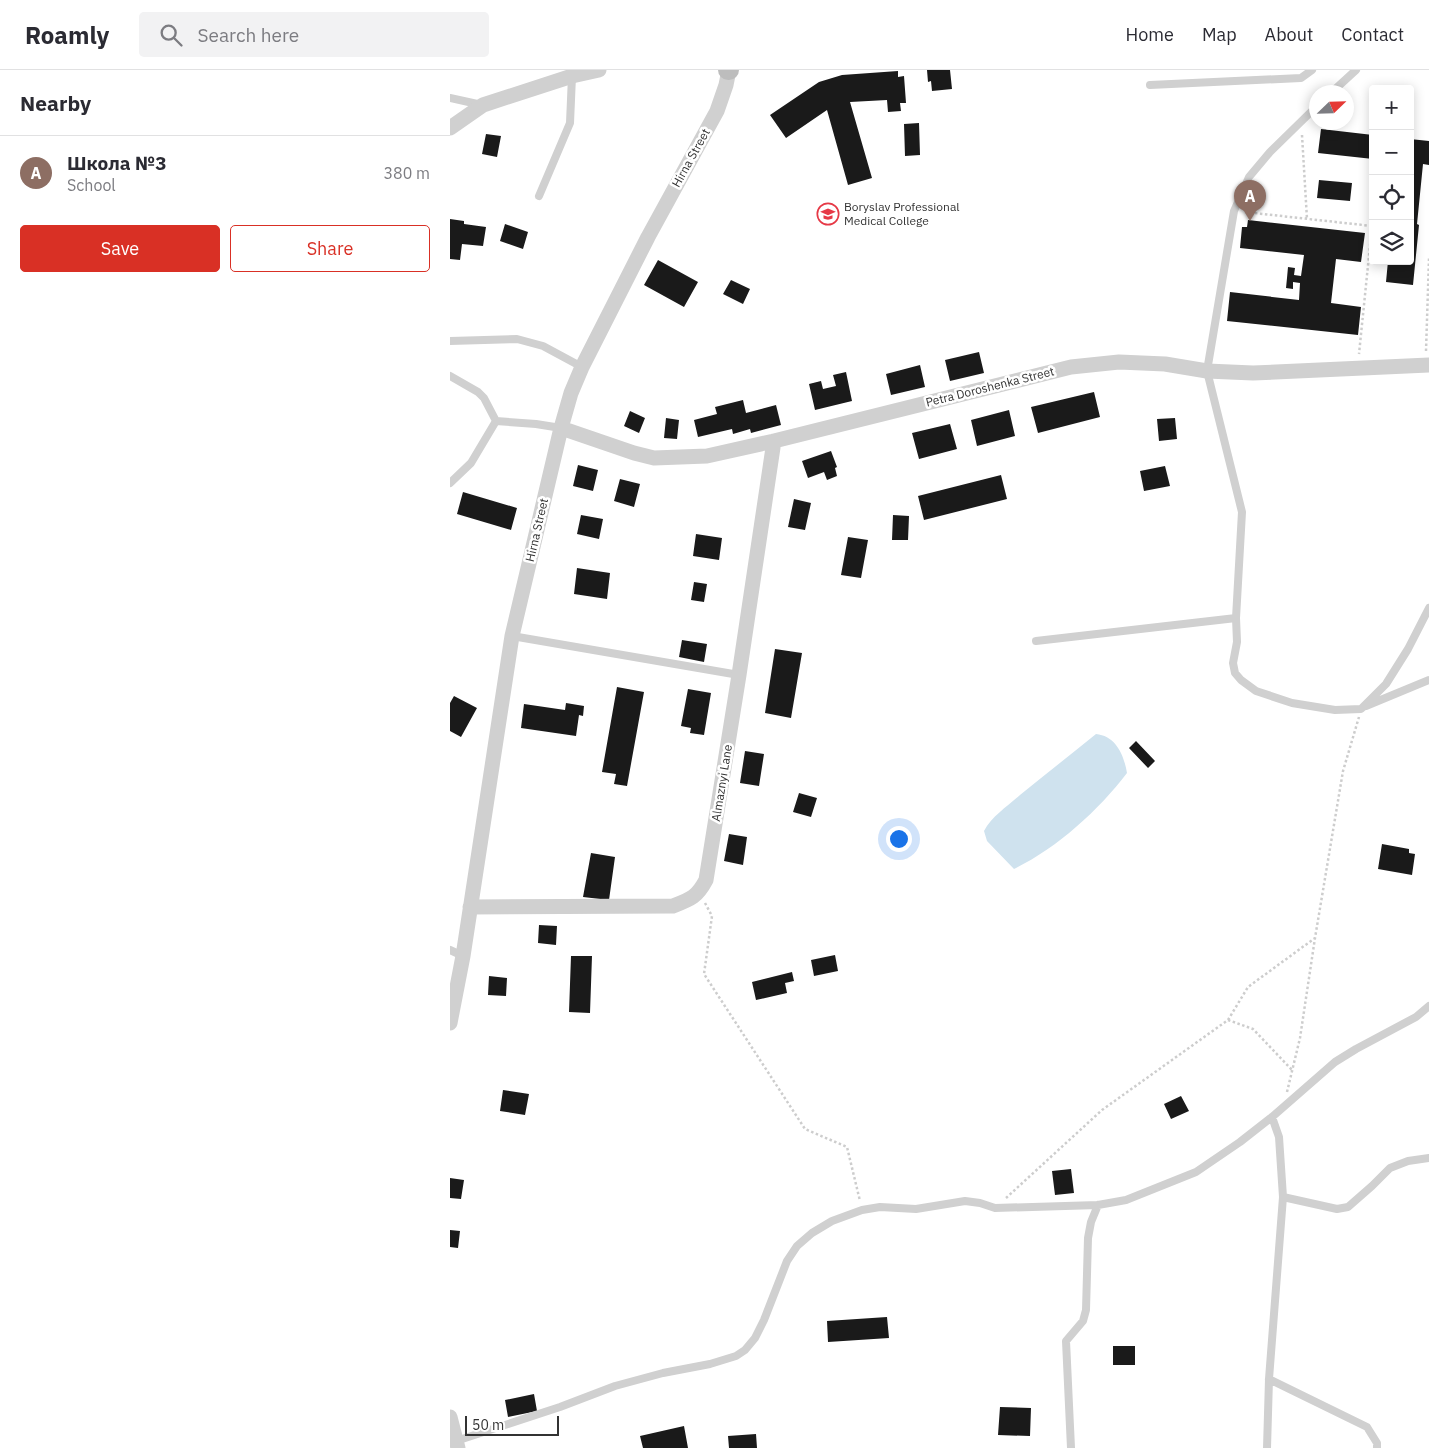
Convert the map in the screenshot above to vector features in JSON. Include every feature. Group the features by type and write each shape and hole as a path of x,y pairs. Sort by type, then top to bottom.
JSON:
{"street":[{"path":"450,128 483,105 572,76 599,70"},
{"name":"Hirna Street","path":"450,1023 456,953 470,907 512,636 561,428 582,367 648,237 717,111 729,70"},
{"name":"Petra Doroshenka Street","path":"561,428 634,454 654,458 707,456 1070,367 1129,362 1165,364 1207,371 1253,373 1427,365"},
{"name":"Almaznyi Lane","path":"699,894 706,880 774,441"},
{"path":"470,907 673,906 699,894"},
{"path":"450,1417 457,1444"}],"lane":[{"path":"1150,85 1301,78 1312,70"},
{"path":"1340,85 1356,70"},
{"path":"539,196 570,123 572,76"},
{"path":"450,98 483,105"},
{"path":"1309,114 1270,152 1249,177 1234,211 1207,371 1242,512 1236,618 1237,642 1233,663 1235,673 1256,692 1301,705 1335,710 1361,709 1429,680"},
{"path":"450,341 517,338 543,346 582,367"},
{"path":"450,376 478,392 484,398 496,421"},
{"path":"496,421 561,428"},
{"path":"450,483 471,463 496,421"},
{"path":"1361,709 1386,684 1408,649 1429,608"},
{"path":"1036,641 1236,618"},
{"path":"512,636 739,675"},
{"path":"457,1444 615,1386 663,1373 725,1361 736,1356 746,1350 755,1338 787,1262 797,1246 812,1233 832,1221 862,1210 880,1207 916,1209 964,1202 980,1203 995,1208 1098,1205 1126,1200 1196,1172 1272,1117 1335,1062 1416,1017 1429,1006"},
{"path":"1267,1448 1283,1196 1279,1137 1272,1117"},
{"path":"1283,1196 1337,1210 1348,1207 1390,1168 1429,1158"},
{"path":"1071,1448 1066,1341 1083,1321 1086,1310 1088,1238 1091,1222 1098,1205"},
{"path":"1270,1379 1367,1427 1377,1443 1377,1448"}],"path":[{"path":"1301,122 1307,219"},
{"path":"1234,211 1372,226 1357,368"},
{"path":"1427,365 1429,258"},
{"path":"1283,1107 1300,1038 1342,771 1361,709"},
{"path":"699,894 712,916 704,974 805,1129 847,1147 862,1210"},
{"path":"995,1208 1102,1110 1228,1020 1248,987 1315,938"},
{"path":"1228,1020 1253,1029 1292,1070"}],"water":[{"path":"1096,734 1109,738 1114,742 1124,760 1127,773 1090,815 1076,827 1046,850 1014,869 987,841 984,831 1000,811"}],"building":[{"path":"927,70 950,70 952,89 932,91 931,81 928,82"},
{"path":"898,71 898,77 904,76 906,103 900,103 901,111 888,112 887,100 850,102 872,178 848,185 827,110 786,138 770,115 819,82 842,75"},
{"path":"919,123 920,155 905,156 904,124"},
{"path":"1321,130 1369,135 1369,159 1318,153"},
{"path":"486,134 501,136 497,157 482,154"},
{"path":"1414,139 1429,141 1429,165 1423,164 1413,285 1386,282 1388,265 1414,265"},
{"path":"1319,180 1352,183 1350,201 1317,198"},
{"path":"450,219 464,221 464,224 486,227 483,246 462,244 460,260 450,259"},
{"path":"1248,220 1365,233 1361,262 1336,259 1331,303 1361,307 1358,335 1227,321 1230,292 1299,300 1300,283 1293,282 1293,289 1286,288 1288,267 1295,268 1294,275 1301,276 1304,255 1240,248 1242,227 1247,227"},
{"path":"505,224 528,232 523,249 500,241"},
{"path":"658,260 698,282 684,307 644,285"},
{"path":"731,280 750,289 743,304 723,294"},
{"path":"979,352 984,373 950,381 945,360"},
{"path":"920,365 925,387 891,395 886,374"},
{"path":"846,372 852,401 815,410 809,384 821,381 823,389 836,386 833,375"},
{"path":"1094,392 1100,417 1038,433 1031,407"},
{"path":"743,400 746,413 776,405 781,425 751,433 750,429 733,434 732,429 698,437 694,420 717,414 715,407"},
{"path":"1009,410 1015,436 977,446 971,420"},
{"path":"630,411 645,418 639,433 624,426"},
{"path":"666,418 679,420 677,439 664,438"},
{"path":"1175,418 1177,439 1159,441 1157,419"},
{"path":"950,424 957,449 919,459 912,433"},
{"path":"831,451 837,467 835,468 837,476 827,480 824,472 808,478 802,461"},
{"path":"578,465 598,470 593,491 573,486"},
{"path":"1165,466 1170,486 1144,491 1140,471"},
{"path":"1001,475 1007,499 924,520 918,496"},
{"path":"620,479 640,484 634,507 614,501"},
{"path":"463,492 517,508 511,530 457,514"},
{"path":"794,499 811,503 805,530 788,527"},
{"path":"581,515 603,519 599,539 577,534"},
{"path":"893,515 909,516 908,540 892,540"},
{"path":"696,534 722,538 719,560 693,556"},
{"path":"848,537 868,540 861,578 841,575"},
{"path":"577,568 610,573 607,599 574,594"},
{"path":"694,582 707,584 704,602 691,600"},
{"path":"682,640 707,644 704,662 679,657"},
{"path":"775,649 802,653 791,718 765,713"},
{"path":"617,687 644,692 627,786 614,784 616,774 602,772"},
{"path":"688,689 711,693 704,735 690,733 691,728 681,726"},
{"path":"454,696 477,708 461,737 450,731 450,703"},
{"path":"566,703 584,706 583,716 579,715 576,736 521,728 524,704 565,710"},
{"path":"1136,741 1155,761 1148,768 1129,748"},
{"path":"745,751 764,754 759,786 740,783"},
{"path":"799,793 817,798 811,817 793,812"},
{"path":"729,834 747,837 743,865 724,861"},
{"path":"1382,844 1409,849 1409,853 1415,854 1412,875 1378,869"},
{"path":"591,853 615,857 609,900 583,897"},
{"path":"539,925 557,926 556,945 538,943"},
{"path":"835,955 838,971 814,976 811,960"},
{"path":"571,956 592,956 590,1013 569,1012"},
{"path":"792,972 794,981 785,983 787,993 756,1000 752,982"},
{"path":"489,976 507,978 506,996 488,995"},
{"path":"503,1090 529,1094 525,1115 500,1111"},
{"path":"1181,1096 1189,1111 1171,1119 1164,1104"},
{"path":"1071,1169 1074,1193 1055,1195 1052,1171"},
{"path":"450,1178 464,1180 461,1199 450,1198"},
{"path":"450,1230 460,1231 458,1248 450,1247"},
{"path":"887,1317 889,1338 828,1342 827,1321"},
{"path":"1113,1346 1135,1346 1135,1365 1113,1365"},
{"path":"534,1394 537,1411 508,1417 505,1400"},
{"path":"1000,1407 1031,1408 1030,1436 998,1435"},
{"path":"684,1426 688,1448 643,1448 640,1436"},
{"path":"756,1434 757,1448 729,1448 728,1436"}],"place":[{"name":"Boryslav Professional Medical College","path":"828,214"},
{"name":"Школа №3","path":"1250,221"}]}
